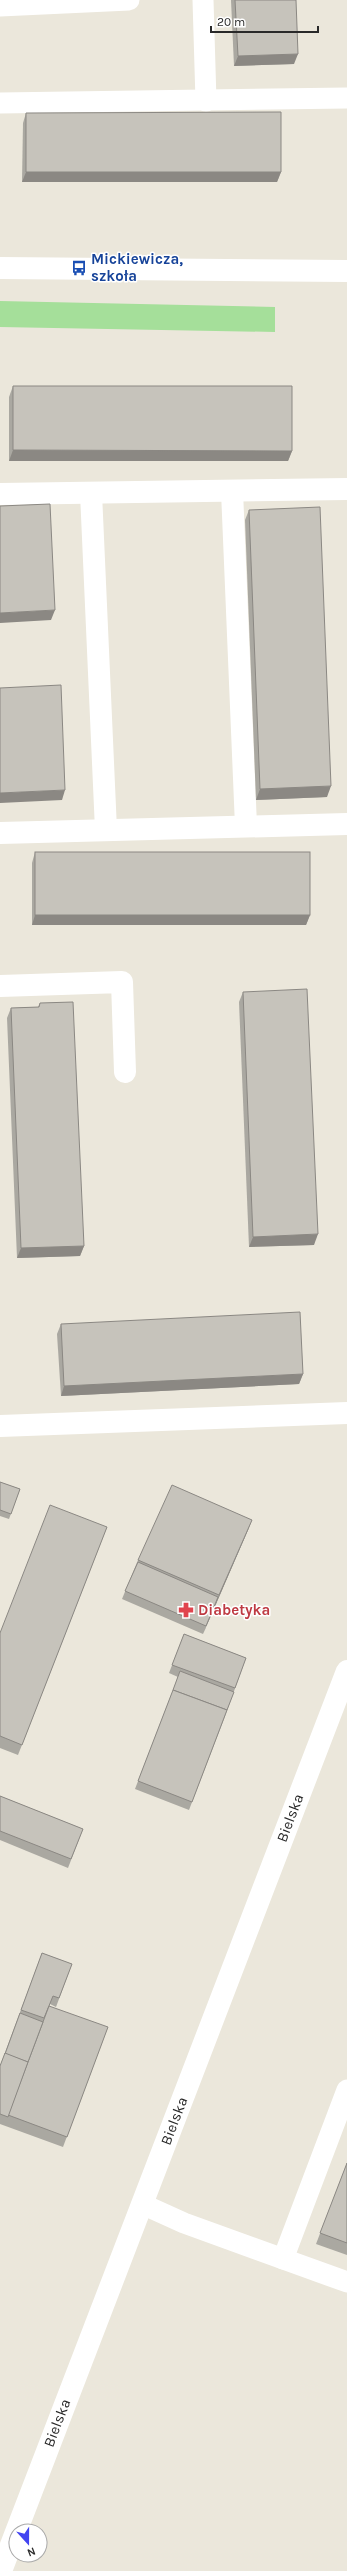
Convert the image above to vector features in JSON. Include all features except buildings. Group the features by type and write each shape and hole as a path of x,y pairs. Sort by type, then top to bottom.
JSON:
{"street":[{"path":"0,268 347,271"},
{"path":"0,494 347,489"},
{"path":"232,491 246,826"},
{"path":"91,493 106,830"},
{"path":"0,833 347,824"},
{"path":"0,986 122,982 125,1072"},
{"path":"0,1426 347,1413"},
{"name":"Bielska","path":"0,2571 347,1671"}],"lane":[{"path":"0,6 129,0"},
{"path":"203,0 206,101"},
{"path":"0,103 347,98"},
{"path":"283,2259 347,2090"},
{"path":"142,2204 184,2223 347,2282"}],"green space":[{"path":"0,301 275,307 275,332 0,327"}],"place":[{"name":"Mickiewicza, szkoła","path":"79,268"},
{"name":"Diabetyka","path":"186,1610"}]}
